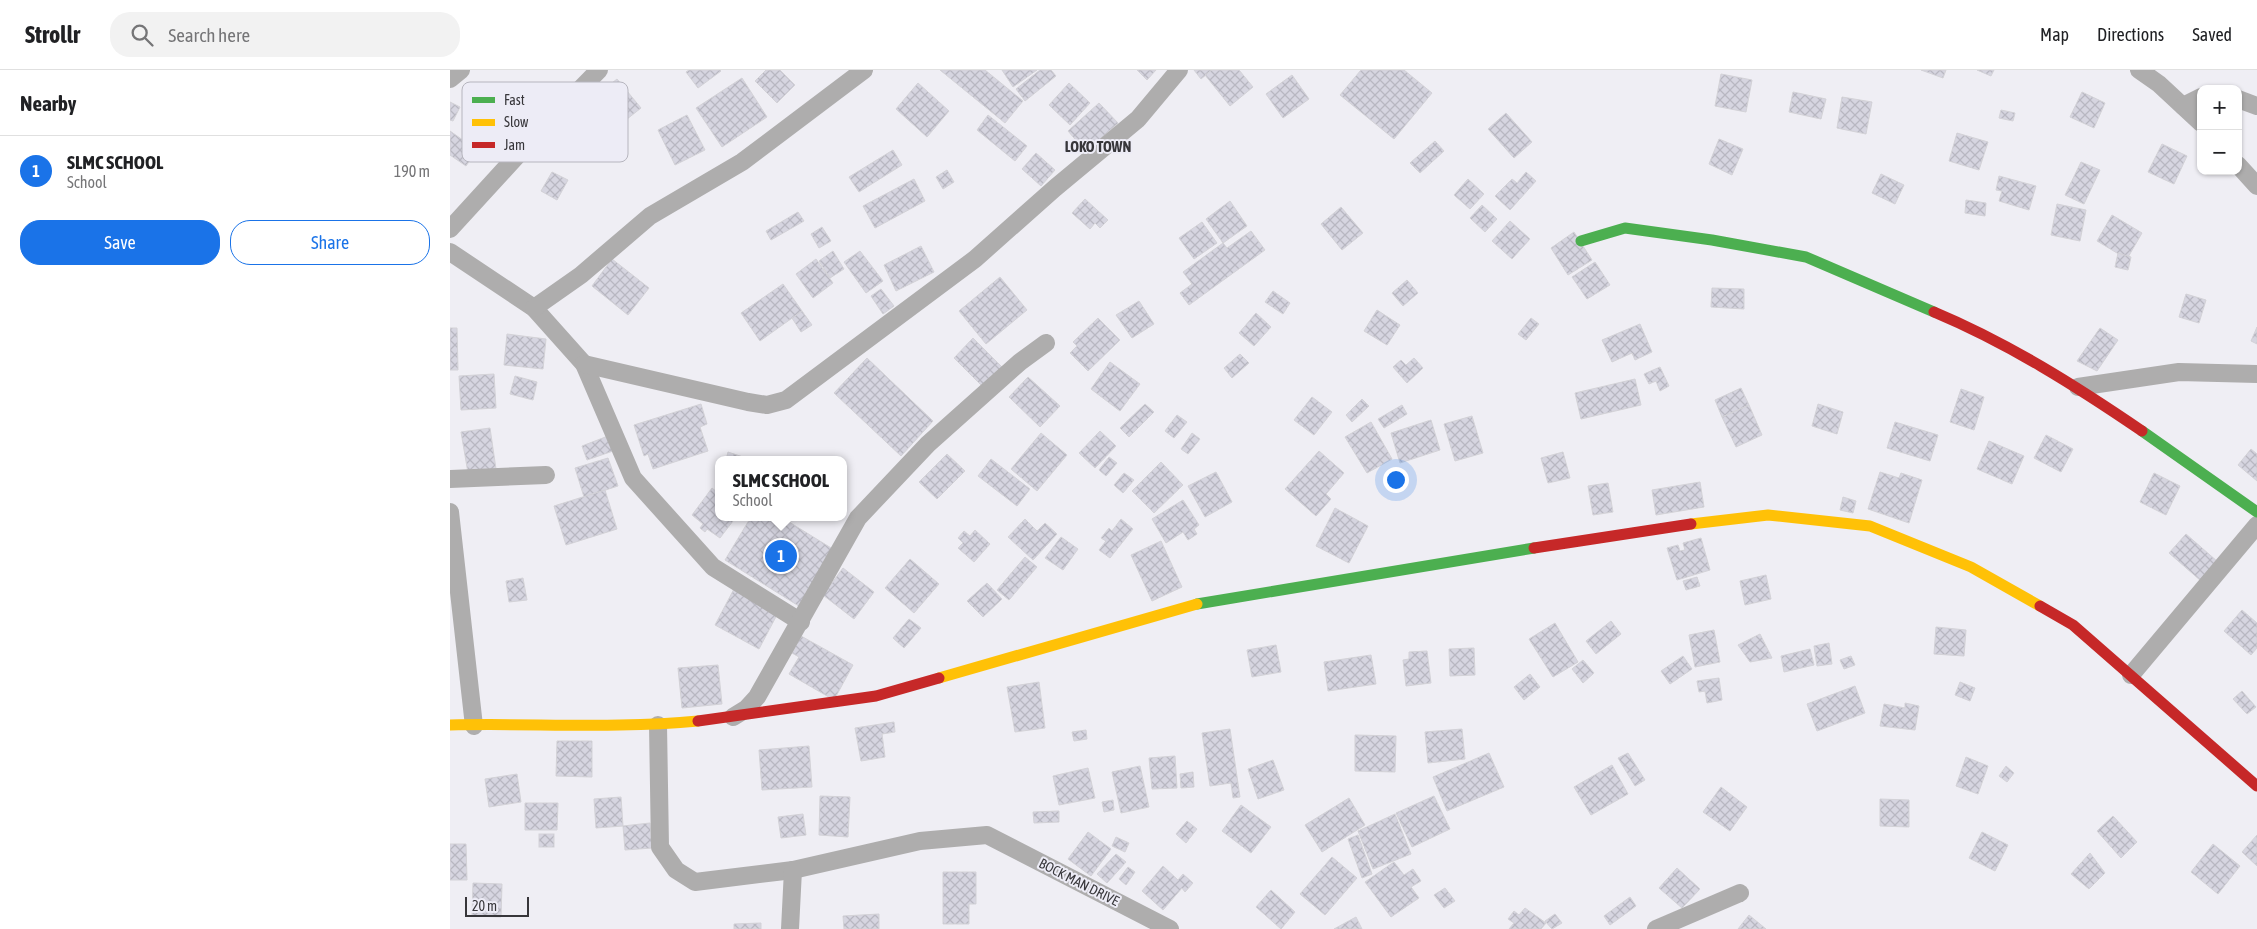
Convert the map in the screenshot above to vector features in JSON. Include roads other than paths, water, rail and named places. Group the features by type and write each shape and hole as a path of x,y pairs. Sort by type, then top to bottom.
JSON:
{"street":[{"path":"450,79 461,70"},
{"path":"587,82 599,70"},
{"path":"534,308 581,275 650,216 742,162 864,70"},
{"path":"584,364 748,402 766,404 786,400 975,259 1055,188 1138,120 1179,70"},
{"path":"2139,70 2159,84 2197,119"},
{"path":"2183,106 2197,99"},
{"path":"2242,100 2257,106"},
{"path":"450,229 511,162"},
{"path":"2242,169 2257,186"},
{"path":"1581,241 1625,228 1712,240 1806,257 1968,326 2078,387 2257,512"},
{"path":"450,252 534,308 584,364 633,478 713,567 801,622"},
{"path":"730,718 746,709 757,697 858,518 928,444 1020,362 1046,343"},
{"path":"2078,387 2179,372 2257,374"},
{"path":"450,479 546,475"},
{"path":"450,512 474,726"},
{"path":"450,725 474,726 526,723 658,725 730,718 876,696 1206,602 1655,528 1768,515 1870,526 1971,567 2073,625 2257,786"},
{"path":"2131,675 2257,525"},
{"path":"658,725 660,847 676,870 695,882 793,870 790,929"},
{"name":"BOCK MAN DRIVE","path":"793,870 920,841 986,835 1170,929"},
{"path":"1656,929 1740,893"}],"place":[{"name":"SLMC SCHOOL","path":"781,556"}],"district":[{"name":"LOKO TOWN","path":"1098,146"}]}
